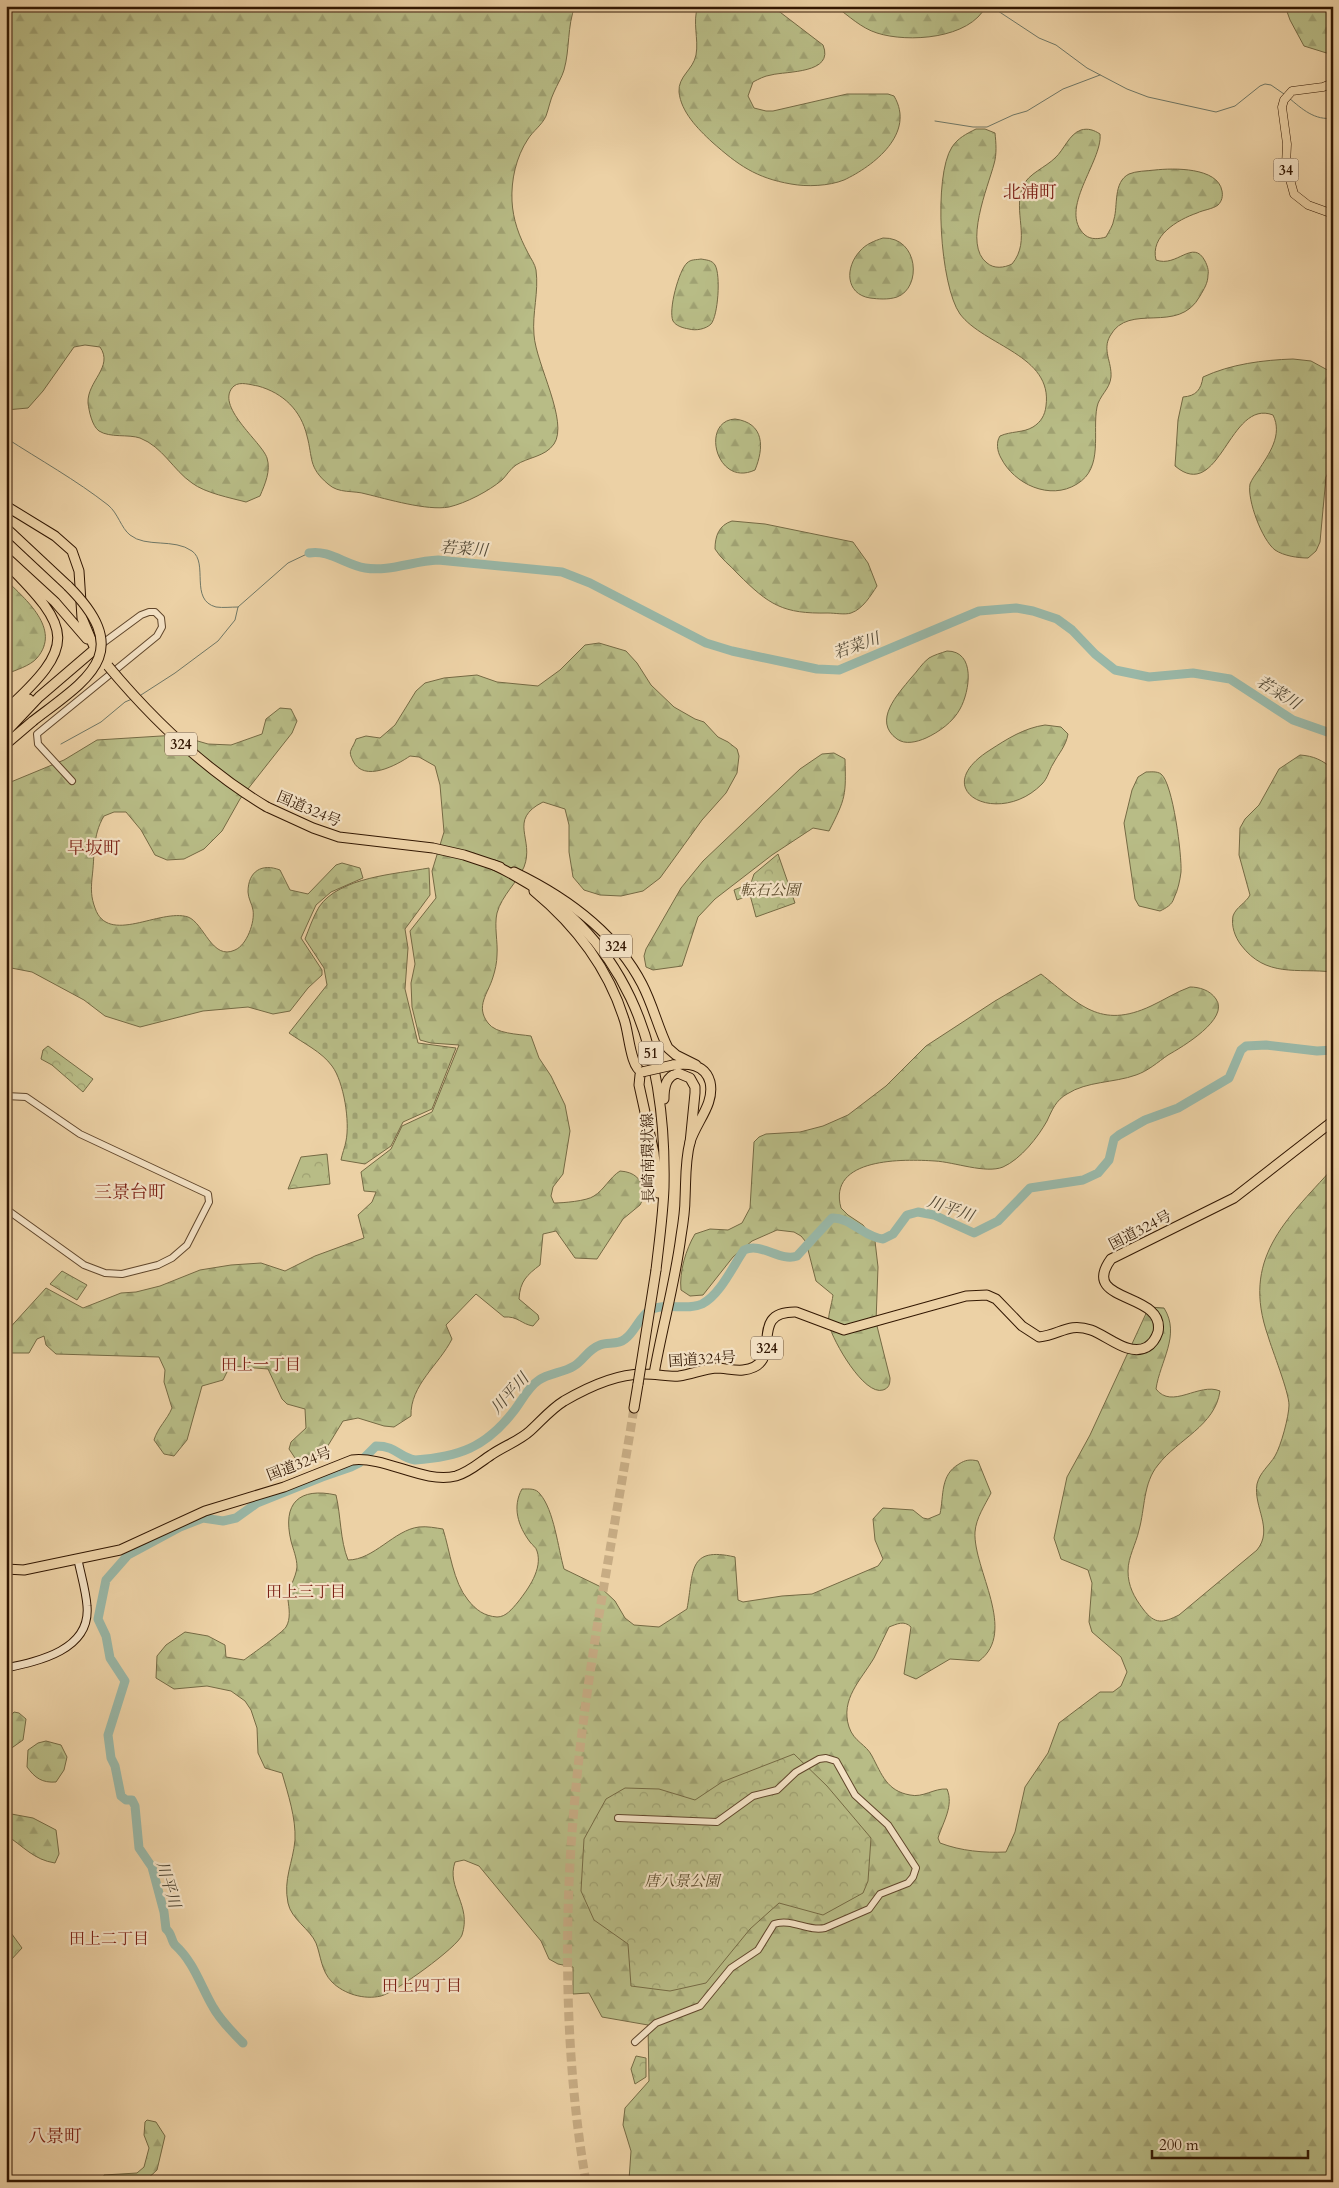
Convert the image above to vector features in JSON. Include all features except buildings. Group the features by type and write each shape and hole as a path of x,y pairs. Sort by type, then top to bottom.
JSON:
{"highway":[{"path":"6,506 56,536 72,551 79,572 82,618 95,649"},
{"path":"6,528 88,607 97,622 101,638 99,657 93,669 83,681 6,744"},
{"path":"6,557 55,602 95,649"},
{"path":"6,563 50,612 56,624 58,637 54,655 48,668 6,710"},
{"path":"6,732 39,697 95,649"},
{"path":"6,719 84,655 95,649"},
{"name":"国道324号","path":"95,649 143,706 190,752 221,777 267,807 313,828 339,837 433,848 494,865 541,891 581,927"},
{"path":"84,660 94,658 107,664"},
{"name":"324","path":"494,865 512,871 538,884 578,910 600,929 620,950 636,973 668,1048 676,1055 703,1070 708,1078 710,1095 690,1143 685,1168 685,1208 681,1240 654,1374"},
{"name":"324","path":"494,865 525,884 538,895 568,923 592,953 618,1002 625,1020 634,1063 642,1072"},
{"name":"長崎南環状線","path":"581,927 595,942 619,976 632,1001 647,1040 661,1105 662,1196"},
{"path":"642,1072 685,1064 696,1065"},
{"name":"51","path":"642,1072 639,1084 662,1196"},
{"name":"51","path":"634,1408 656,1270 666,1158 664,1092 667,1081 674,1074 687,1075 695,1087 690,1143"},
{"name":"国道324号","path":"6,1569 18,1571 78,1560 128,1547 205,1511 284,1487 352,1460 360,1459 432,1476 455,1476 476,1467 491,1455 523,1436 562,1402 578,1393 628,1374 678,1376 717,1368 743,1370 751,1367 764,1357 768,1344 768,1325 774,1316 780,1313 796,1312 844,1330 977,1294 987,1295 996,1300 1022,1326 1039,1337 1070,1327 1078,1327 1103,1335 1130,1350 1141,1349 1151,1344 1156,1338 1158,1321 1154,1313 1145,1306 1116,1293 1107,1286 1104,1277 1111,1259 1234,1198 1333,1121"}],"main road":[{"name":"34","path":"1333,83 1323,87 1290,92 1284,100 1282,107 1287,144 1286,166 1292,189 1296,197 1302,202 1333,214"},
{"path":"6,1668 57,1654 76,1639 85,1622 88,1607 78,1560"}],"street":[{"path":"72,781 38,744 38,734 157,636 162,627 161,618 155,612 145,613 95,649"},
{"path":"6,1096 26,1097 80,1134 208,1194 210,1202 187,1245 172,1258 158,1265 122,1274 105,1272 84,1265 6,1209"},
{"path":"618,1818 717,1822 752,1796 776,1790 796,1772 819,1759 826,1758 836,1761 855,1795 888,1825 916,1868 913,1877 908,1883 880,1894 869,1909 825,1928 819,1929 789,1922 774,1924 758,1950 731,1968 700,2006 656,2023 635,2042"}],"green space":[{"path":"6,6 575,6 572,14 563,73 544,119 530,136 520,153 513,177 512,193 517,228 536,270 534,335 555,407 558,434 554,444 546,452 516,465 502,480 491,488 463,503 440,508 407,504 361,493 341,491 332,487 314,467 304,427 290,404 267,389 249,384 239,384 234,386 229,394 230,403 234,413 263,451 268,463 267,477 260,496 246,502 218,495 197,487 185,478 162,453 140,438 103,433 94,426 88,403 91,388 104,361 100,347 85,345 74,347 43,391 28,408 6,410"},
{"path":"698,6 772,6 823,45 825,54 822,61 816,66 768,75 753,82 748,96 754,108 773,111 847,94 888,94 894,96 899,110 900,123 896,135 888,147 879,157 856,174 832,184 797,185 768,178 739,164 696,126 680,99 679,86 696,55 696,12"},
{"path":"835,6 986,6 978,17 967,26 953,32 921,38 905,38 871,31"},
{"path":"1285,6 1330,6 1333,9 1333,55 1304,46"},
{"path":"976,129 985,129 995,133 995,160 979,215 977,243 980,255 987,263 996,267 1012,264 1018,255 1021,245 1019,206 1025,182 1055,158 1073,135 1081,130 1091,130 1100,134 1095,158 1078,199 1076,212 1078,225 1085,235 1090,238 1106,237 1112,226 1115,214 1118,188 1120,183 1129,174 1163,169 1194,171 1212,177 1219,183 1222,191 1222,198 1218,205 1181,220 1161,236 1155,251 1156,260 1171,260 1195,252 1205,261 1208,269 1207,283 1191,308 1167,317 1129,321 1118,326 1110,336 1107,351 1111,377 1109,385 1097,407 1094,459 1091,469 1085,477 1067,489 1056,491 1034,487 1015,475 1001,458 998,447 1000,436 1029,429 1042,418 1046,406 1045,389 1039,375 1028,363 971,325 960,314 953,300 941,231 942,181 946,161 952,147 957,141"},
{"path":"883,238 895,240 904,246 910,254 913,274 905,292 897,297 887,299 870,298 856,291 852,286 850,272 855,257 862,249 870,243"},
{"path":"701,259 712,262 717,270 717,304 711,324 698,330 692,330 674,323 672,308 675,290 684,267 690,261"},
{"path":"1293,359 1311,361 1333,373 1333,463 1326,477 1320,542 1316,551 1308,558 1291,556 1275,550 1265,538 1253,509 1250,484 1276,437 1276,422 1273,415 1258,414 1245,421 1214,462 1203,472 1190,474 1175,466 1178,420 1183,397 1197,392 1203,377 1247,363"},
{"path":"735,419 745,421 752,426 760,438 760,453 755,470 742,473 730,470 722,462 717,452 718,430 724,423"},
{"path":"732,521 765,524 853,542 868,563 877,586 863,605 849,614 799,612 778,606 749,585 715,549 716,540 721,528"},
{"path":"6,580 31,605 38,615 45,636 44,647 34,661 23,668 6,674"},
{"path":"599,643 626,651 637,663 651,685 674,707 704,722 718,737 737,749 739,756 737,773 726,793 702,820 660,878 643,891 621,896 600,895 584,890 573,877 569,852 569,825 565,809 543,802 532,809 526,816 524,823 527,848 524,867 502,900 497,913 496,963 484,1000 484,1017 496,1029 508,1033 531,1036 539,1058 551,1076 565,1105 570,1131 563,1174 553,1187 551,1196 554,1203 591,1198 620,1171 637,1177 646,1193 640,1205 623,1219 597,1259 575,1258 556,1231 543,1234 540,1265 525,1279 519,1299 538,1315 539,1319 533,1326 513,1318 504,1317 476,1294 446,1325 452,1339 420,1385 412,1405 411,1416 394,1427 358,1418 343,1421 321,1457 309,1459 295,1458 289,1449 291,1442 306,1428 305,1409 287,1404 282,1399 268,1369 230,1366 223,1380 202,1386 187,1440 174,1456 164,1454 154,1440 172,1408 164,1382 165,1370 159,1357 56,1354 46,1345 44,1336 37,1339 29,1353 6,1353 6,1332 46,1288 83,1308 121,1293 136,1292 160,1286 200,1270 261,1263 285,1271 315,1256 364,1238 358,1215 372,1202 376,1192 364,1191 361,1172 391,1149 402,1126 432,1112 459,1045 431,1043 420,1040 412,1007 411,983 415,964 410,931 436,898 432,871 444,832 440,785 435,766 419,757 410,756 397,764 381,770 365,771 353,761 350,751 356,739 366,736 380,738 395,725 416,691 425,683 444,678 477,675 497,682 538,686 560,670 585,645"},
{"path":"947,651 956,653 963,658 968,673 964,701 960,709 950,722 931,736 915,742 900,741 890,732 887,724 887,716 894,700 924,662"},
{"path":"280,708 291,709 297,721 292,733 240,799 222,831 204,849 184,859 167,860 155,855 141,830 126,812 114,812 104,816 97,831 91,890 95,908 102,919 111,924 123,925 163,917 188,917 199,926 214,946 227,952 239,947 249,933 253,915 248,894 249,885 250,879 257,870 273,868 280,870 290,890 308,894 336,865 342,863 360,868 363,878 331,892 316,905 301,938 322,970 322,975 308,988 290,1011 273,1014 248,1007 203,1011 140,1027 105,1016 84,1000 32,972 6,967 6,784 64,760 97,740 177,735 208,744 231,745 262,734 266,719"},
{"path":"1045,725 1061,727 1068,734 1064,746 1042,784 1025,797 1007,803 990,803 976,799 967,790 965,779 972,765 990,750 1023,731"},
{"path":"834,753 845,759 845,789 839,811 829,831 813,828 772,855 715,899 698,917 682,966 653,970 646,967 644,956 646,949 681,888 703,861 800,769 822,754"},
{"path":"1300,755 1318,759 1333,769 1333,972 1283,969 1261,963 1241,945 1233,927 1234,913 1250,895 1239,855 1240,828 1245,819 1259,805 1279,769"},
{"path":"1146,772 1159,773 1165,780 1173,805 1180,851 1181,872 1177,892 1170,904 1160,911 1139,906 1135,899 1124,823 1132,790 1138,777"},
{"name":"転石公園","path":"778,854 795,903 756,917 750,895 737,900 734,890 751,883 754,874"},
{"path":"429,868 430,895 405,929 408,948 405,989 418,1043 456,1048 432,1109 403,1122 391,1146 365,1164 341,1160 346,1141 347,1124 345,1102 340,1082 328,1061 289,1033 327,985 324,968 305,939 319,907 328,897 340,889 369,878"},
{"path":"1041,974 1079,1004 1104,1014 1133,1013 1190,987 1201,988 1211,993 1219,1007 1211,1023 1202,1032 1145,1071 1128,1078 1092,1084 1063,1096 1034,1140 1016,1159 1003,1167 988,1169 935,1161 905,1160 871,1165 856,1170 845,1179 840,1191 841,1208 863,1225 875,1241 878,1267 876,1322 890,1378 887,1388 875,1390 867,1385 850,1366 836,1343 829,1325 833,1295 816,1281 806,1242 794,1232 777,1230 752,1241 733,1257 703,1295 690,1296 681,1290 684,1261 695,1234 710,1229 728,1230 742,1223 750,1208 754,1142 759,1137 766,1134 800,1132 823,1126 848,1115 886,1086 926,1046 995,1001"},
{"path":"48,1046 93,1079 83,1092 52,1065 41,1059 43,1050"},
{"path":"327,1154 330,1184 288,1189 301,1157"},
{"path":"1333,1168 1333,2182 627,2182 629,2180 631,2151 623,2125 625,2108 649,2081 648,2025 602,2017 589,1993 573,1994 573,1967 558,1964 549,1959 541,1941 479,1866 464,1860 455,1862 453,1871 464,1915 462,1935 438,1959 411,1979 381,1996 368,1997 348,1993 328,1978 316,1943 310,1933 293,1914 288,1903 287,1879 295,1840 293,1815 282,1773 265,1768 258,1753 257,1728 251,1710 245,1701 231,1691 207,1686 174,1689 156,1678 157,1656 166,1645 185,1632 208,1636 225,1645 226,1657 244,1660 286,1627 289,1617 288,1596 297,1567 289,1528 289,1517 296,1501 312,1493 336,1495 343,1544 348,1560 367,1555 410,1529 431,1527 443,1529 455,1575 463,1593 477,1610 484,1614 500,1617 511,1610 522,1597 534,1578 538,1565 536,1548 522,1529 517,1509 522,1489 534,1490 540,1494 549,1510 564,1569 599,1586 615,1601 625,1618 634,1625 659,1627 687,1609 696,1565 708,1555 735,1557 738,1600 743,1602 812,1594 878,1566 883,1559 875,1540 873,1519 883,1508 913,1510 923,1518 928,1519 940,1514 944,1486 949,1474 963,1462 970,1460 978,1461 991,1493 979,1517 975,1532 976,1547 994,1617 995,1634 990,1649 979,1661 950,1659 916,1679 904,1674 911,1627 903,1623 889,1627 874,1658 853,1690 847,1708 847,1717 851,1732 869,1752 882,1776 896,1790 915,1796 947,1789 949,1808 938,1838 940,1843 973,1851 1006,1852 1015,1832 1025,1787 1048,1753 1059,1723 1100,1692 1113,1692 1121,1686 1127,1672 1121,1657 1092,1632 1089,1622 1092,1583 1088,1570 1061,1559 1054,1538 1067,1477 1090,1435 1149,1307 1164,1308 1169,1318 1170,1338 1156,1389 1162,1395 1170,1397 1203,1390 1212,1389 1220,1391 1217,1403 1211,1414 1195,1431 1166,1456 1153,1472 1147,1488 1141,1522 1128,1566 1128,1576 1132,1591 1151,1618 1160,1621 1168,1620 1179,1615 1257,1550 1264,1534 1257,1484 1260,1476 1273,1460 1277,1451 1289,1410 1286,1391 1261,1309 1260,1285 1264,1263 1272,1243 1284,1224"},
{"path":"62,1271 87,1285 77,1300 50,1284"},
{"path":"14,1712 19,1713 26,1719 23,1740 6,1752 6,1721"},
{"path":"46,1741 61,1745 67,1757 64,1770 56,1782 47,1782 39,1779 27,1767 28,1750 38,1743"},
{"name":"唐八景公園","path":"794,1754 827,1786 871,1838 868,1881 863,1893 823,1915 779,1903 750,1929 706,1983 670,1991 631,1986 628,1944 594,1920 581,1891 584,1839 606,1799 625,1788 659,1789 695,1800 722,1782"},
{"path":"6,1813 33,1818 56,1830 59,1854 55,1863 35,1856 6,1835"},
{"path":"6,1926 22,1948 10,1961 6,1958"},
{"path":"636,2056 646,2058 646,2077 635,2084 631,2069"},
{"path":"147,2120 156,2122 165,2136 157,2170 144,2182 103,2182 104,2175 137,2173 144,2167 149,2148 144,2135 145,2122"}],"waterway":[{"path":"994,6 998,11 1039,38 1056,45 1087,68 1127,89 1148,97 1216,112 1235,106 1265,84 1271,85 1284,94"},
{"path":"935,121 973,127 987,127 1027,111 1063,89 1100,75"},
{"path":"1289,98 1315,116 1333,118"},
{"path":"6,438 108,505 130,535 144,541 177,545 192,551 197,557 199,564 203,597 208,603 216,607 238,607"},
{"path":"141,695 175,673 218,641 235,620 238,607 288,563 309,553"},
{"name":"若菜川","path":"309,553 323,553 358,566 374,569 438,560 562,572 590,583 706,643 732,651 817,669 839,670 979,611 1016,608 1033,611 1057,619 1072,630 1095,654 1115,670 1149,677 1193,673 1230,679 1293,720 1333,734"},
{"path":"61,744 101,722 125,702 132,699"},
{"name":"川平川","path":"243,2043 216,2012 192,1967 166,1929 164,1912 152,1867 139,1848 135,1806 132,1800 126,1800 121,1796 115,1766 111,1758 108,1735 125,1681 110,1658 106,1636 98,1619 106,1580 128,1555 180,1527 203,1518 223,1521 236,1518 257,1503 359,1463 376,1446 389,1448 409,1459 415,1460 445,1456 470,1448 481,1442 503,1424 535,1383 574,1366 596,1347 622,1341 650,1310 662,1307 696,1306 709,1300 726,1280 744,1250 757,1248 784,1256 797,1256 832,1218 845,1221 870,1235 883,1239 893,1234 907,1215 918,1212 934,1215 974,1233 998,1221 1030,1188 1083,1180 1098,1173 1109,1160 1114,1139 1145,1120 1178,1108 1229,1078 1241,1050 1246,1046 1266,1045 1317,1051 1333,1050"}],"tunnel":[{"path":"586,2182 573,2085 570,2035 568,1934 572,1835 587,1692 634,1408"}],"district":[{"name":"北浦町","path":"1030,192"},
{"name":"早坂町","path":"94,848"},
{"name":"三景台町","path":"130,1192"},
{"name":"田上一丁目","path":"261,1364"},
{"name":"田上三丁目","path":"306,1591"},
{"name":"田上二丁目","path":"109,1938"},
{"name":"田上四丁目","path":"422,1985"},
{"name":"八景町","path":"55,2136"}]}
